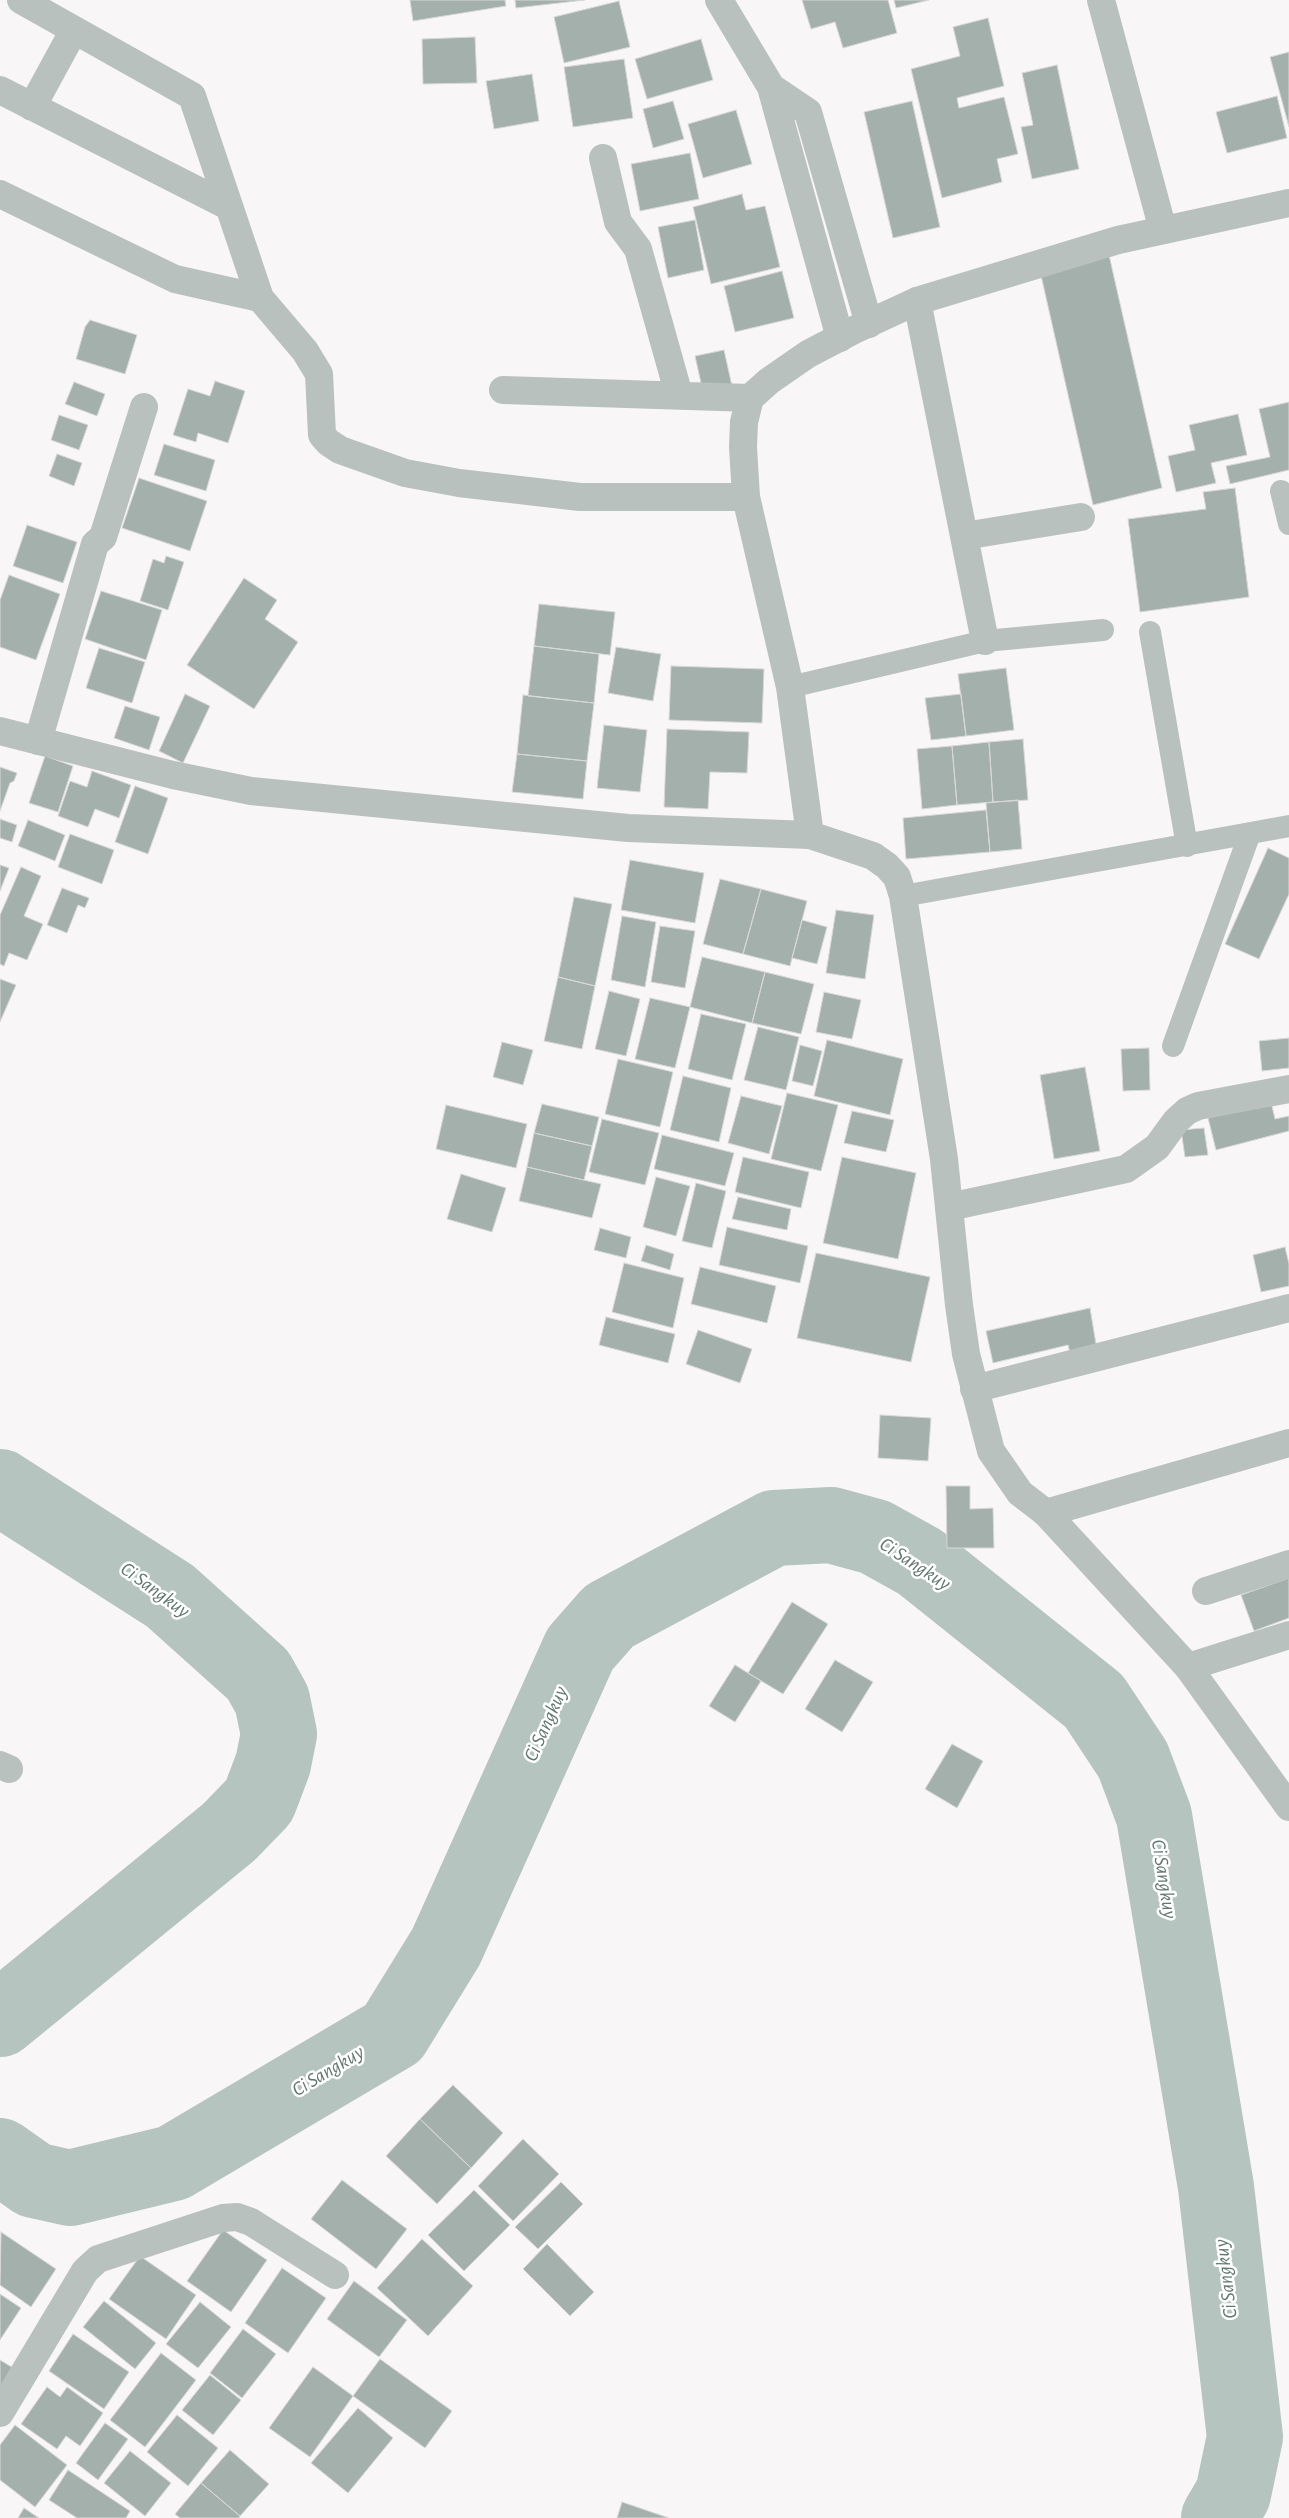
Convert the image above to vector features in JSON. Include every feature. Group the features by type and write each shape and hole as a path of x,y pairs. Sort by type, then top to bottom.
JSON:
{"street":[{"path":"21,0 192,96 260,298 314,364 319,374 322,434 328,442 340,450 405,472 468,484 580,497 746,497"},
{"path":"719,0 771,87 840,338"},
{"path":"1101,0 1163,230"},
{"path":"32,107 74,30"},
{"path":"771,87 808,112 869,324"},
{"path":"0,90 228,206"},
{"path":"603,158 618,222 638,249 679,394"},
{"path":"0,194 174,278 260,298"},
{"path":"810,835 790,687 746,497 742,447 744,422 750,398 769,381 808,354 917,301 1109,243 1289,203"},
{"path":"917,301 985,641"},
{"path":"503,390 679,394 750,398"},
{"path":"38,741 95,544 103,536 144,407"},
{"path":"964,536 1081,518"},
{"path":"0,731 173,775 251,791 628,828 810,835 873,856 887,866 897,877 903,896 944,1158 959,1305 974,1388 991,1451 1020,1493 1046,1512 1188,1667 1289,1807"},
{"path":"949,1208 1126,1169 1157,1147 1176,1121 1192,1109 1289,1089"},
{"path":"974,1388 1289,1308"},
{"path":"1046,1512 1289,1443"},
{"path":"1206,1591 1289,1564"},
{"path":"1188,1667 1289,1635"},
{"path":"0,2413 85,2271 98,2259 223,2218 237,2217 251,2222 334,2275"}],"lane":[{"path":"1281,491 1289,524"},
{"path":"790,687 985,641 1103,630"},
{"path":"1150,632 1187,846"},
{"path":"903,896 1289,826"},
{"path":"1173,1046 1250,833"}],"building":[{"path":"410,0 505,0 506,6 413,21"},
{"path":"515,0 585,0 516,8"},
{"path":"802,0 888,0 897,33 843,48 835,22 811,29"},
{"path":"894,0 929,0 896,8"},
{"path":"619,1 630,47 564,63 554,17"},
{"path":"988,18 1004,86 957,98 959,108 1004,97 1018,154 997,159 1002,182 942,198 911,69 960,56 953,27"},
{"path":"475,37 477,83 423,84 422,39"},
{"path":"701,39 713,80 647,99 635,59"},
{"path":"1289,52 1289,127 1270,57"},
{"path":"624,59 633,118 573,127 564,67"},
{"path":"1057,65 1079,169 1032,179 1021,127 1033,125 1022,73"},
{"path":"532,74 539,121 494,129 486,81"},
{"path":"1277,96 1287,138 1227,153 1216,112"},
{"path":"673,101 684,139 653,148 643,109"},
{"path":"912,101 940,227 893,238 864,112"},
{"path":"736,110 752,164 703,178 688,124"},
{"path":"690,153 699,199 640,211 631,164"},
{"path":"742,194 746,210 765,206 780,267 711,284 693,207"},
{"path":"695,220 704,270 668,278 658,227"},
{"path":"1109,255 1162,488 1093,505 1040,271"},
{"path":"782,271 794,318 735,332 724,286"},
{"path":"90,320 137,335 125,374 76,359 85,327"},
{"path":"724,350 732,386 703,392 695,356"},
{"path":"215,381 245,391 228,443 198,433 196,442 173,435 188,389 210,396"},
{"path":"74,382 105,394 97,416 65,404"},
{"path":"1289,402 1289,470 1230,484 1226,466 1270,457 1259,409"},
{"path":"1238,414 1247,455 1211,463 1216,483 1176,492 1168,456 1195,450 1189,425"},
{"path":"59,415 88,425 79,450 51,440"},
{"path":"164,444 215,460 206,491 154,475"},
{"path":"57,454 82,463 74,486 49,476"},
{"path":"139,478 207,501 190,551 122,528"},
{"path":"1235,488 1249,597 1140,612 1128,519 1206,509 1203,492"},
{"path":"27,525 77,542 63,583 13,566"},
{"path":"166,556 184,562 168,610 140,601 153,559 164,563"},
{"path":"9,575 60,594 36,660 0,647 0,600"},
{"path":"244,578 277,600 265,619 298,642 254,709 187,665"},
{"path":"101,591 162,610 146,660 85,639"},
{"path":"539,604 615,612 610,655 534,646"},
{"path":"534,646 599,654 594,703 528,696"},
{"path":"616,647 661,654 653,701 608,693"},
{"path":"99,648 145,662 132,703 86,688"},
{"path":"671,666 764,669 762,723 669,720"},
{"path":"1006,668 1014,730 966,736 958,674"},
{"path":"185,694 210,706 183,763 159,751"},
{"path":"961,694 966,736 931,740 925,698"},
{"path":"523,695 594,703 587,761 517,754"},
{"path":"125,706 160,717 149,750 114,738"},
{"path":"604,725 647,730 640,792 597,788"},
{"path":"667,729 749,732 747,773 710,772 708,809 664,807"},
{"path":"1023,739 1028,800 993,802 989,742"},
{"path":"989,742 993,802 957,805 952,746"},
{"path":"952,746 957,805 922,809 917,749"},
{"path":"517,754 587,761 583,799 512,792"},
{"path":"45,756 73,766 58,812 29,803"},
{"path":"0,767 17,773 14,781 10,783 0,811"},
{"path":"92,771 131,785 119,818 95,809 88,827 58,816 70,781 87,787"},
{"path":"135,786 168,798 148,854 115,842"},
{"path":"1018,800 1022,849 990,852 986,803"},
{"path":"986,810 990,852 906,859 903,818"},
{"path":"0,819 17,825 12,842 0,838"},
{"path":"28,820 65,835 55,861 18,846"},
{"path":"70,834 114,850 102,884 58,867"},
{"path":"1268,848 1289,858 1289,894 1259,959 1225,944"},
{"path":"630,860 704,873 695,923 621,910"},
{"path":"0,865 9,868 0,891"},
{"path":"21,867 41,876 24,916 43,924 27,960 9,953 4,966 0,964 0,915"},
{"path":"720,879 761,889 743,954 703,944"},
{"path":"62,888 89,898 85,908 78,905 67,933 47,925"},
{"path":"761,889 807,901 790,966 743,954"},
{"path":"574,897 612,904 595,986 558,977"},
{"path":"836,910 874,915 865,979 826,973"},
{"path":"622,916 656,922 645,987 611,980"},
{"path":"802,920 827,927 817,964 792,958"},
{"path":"660,926 695,931 685,988 651,982"},
{"path":"702,957 765,972 752,1023 690,1007"},
{"path":"765,972 814,984 801,1034 752,1023"},
{"path":"558,977 595,986 582,1049 544,1041"},
{"path":"0,979 16,985 0,1022"},
{"path":"609,991 640,999 626,1056 595,1049"},
{"path":"824,992 861,1000 852,1039 816,1032"},
{"path":"650,998 690,1007 675,1068 635,1059"},
{"path":"701,1014 746,1024 732,1080 688,1069"},
{"path":"758,1027 799,1037 786,1090 744,1080"},
{"path":"1289,1038 1289,1068 1262,1071 1259,1041"},
{"path":"827,1040 903,1059 890,1115 814,1096"},
{"path":"502,1042 533,1050 523,1085 493,1077"},
{"path":"800,1045 822,1051 813,1086 792,1081"},
{"path":"1149,1048 1150,1090 1123,1091 1121,1049"},
{"path":"618,1059 673,1072 660,1127 605,1114"},
{"path":"1085,1067 1100,1151 1054,1159 1040,1075"},
{"path":"683,1076 731,1088 719,1142 670,1130"},
{"path":"787,1093 838,1105 821,1171 771,1159"},
{"path":"741,1096 782,1106 769,1154 728,1143"},
{"path":"1271,1102 1275,1119 1289,1116 1289,1131 1216,1150 1208,1118"},
{"path":"542,1104 599,1117 592,1146 534,1133"},
{"path":"446,1105 527,1124 516,1168 436,1149"},
{"path":"852,1111 894,1120 886,1152 844,1143"},
{"path":"602,1119 659,1133 645,1185 589,1172"},
{"path":"1204,1128 1208,1155 1185,1157 1181,1130"},
{"path":"534,1133 592,1146 584,1180 527,1167"},
{"path":"662,1135 734,1153 725,1186 654,1169"},
{"path":"743,1157 809,1172 801,1208 735,1192"},
{"path":"842,1157 916,1173 898,1259 823,1243"},
{"path":"527,1167 601,1184 592,1218 519,1201"},
{"path":"461,1174 506,1188 492,1232 447,1219"},
{"path":"656,1177 690,1186 676,1236 643,1227"},
{"path":"696,1183 726,1191 712,1248 682,1241"},
{"path":"738,1197 791,1209 787,1230 732,1219"},
{"path":"727,1227 808,1246 800,1283 719,1265"},
{"path":"600,1228 631,1237 626,1258 594,1250"},
{"path":"646,1245 674,1254 670,1270 641,1261"},
{"path":"1285,1247 1289,1264 1289,1286 1261,1292 1253,1255"},
{"path":"816,1253 930,1277 911,1362 797,1338"},
{"path":"624,1263 684,1278 673,1328 612,1312"},
{"path":"700,1267 776,1286 767,1323 691,1304"},
{"path":"1090,1308 1097,1350 1071,1356 1068,1345 993,1363 986,1331"},
{"path":"606,1317 675,1334 668,1363 599,1345"},
{"path":"698,1330 752,1349 740,1383 686,1364"},
{"path":"880,1415 931,1418 928,1461 878,1458"},
{"path":"946,1486 970,1486 970,1509 993,1508 994,1548 947,1548"},
{"path":"1289,1578 1289,1618 1254,1631 1241,1595"},
{"path":"792,1602 828,1624 783,1694 748,1673"},
{"path":"835,1660 873,1682 842,1732 805,1709"},
{"path":"735,1665 761,1681 735,1722 709,1706"},
{"path":"952,1744 983,1761 957,1808 925,1789"},
{"path":"453,2085 503,2133 471,2168 420,2119"},
{"path":"420,2119 471,2168 437,2204 386,2156"},
{"path":"523,2139 559,2174 513,2221 478,2186"},
{"path":"342,2180 407,2229 376,2269 311,2219"},
{"path":"561,2182 583,2204 538,2249 515,2227"},
{"path":"474,2190 510,2225 464,2271 428,2235"},
{"path":"223,2230 267,2260 231,2312 187,2281"},
{"path":"1,2232 56,2269 31,2307 0,2285"},
{"path":"422,2239 473,2286 428,2336 377,2288"},
{"path":"547,2244 594,2292 570,2316 523,2269"},
{"path":"140,2256 196,2295 166,2339 109,2299"},
{"path":"282,2268 326,2298 288,2353 245,2323"},
{"path":"354,2281 407,2320 379,2357 327,2319"},
{"path":"0,2294 21,2308 0,2340"},
{"path":"104,2301 156,2343 135,2369 83,2327"},
{"path":"200,2302 231,2327 198,2368 166,2344"},
{"path":"243,2329 276,2354 242,2398 210,2373"},
{"path":"73,2334 129,2372 104,2409 49,2371"},
{"path":"161,2353 196,2380 145,2447 110,2420"},
{"path":"380,2359 452,2411 425,2448 353,2396"},
{"path":"0,2360 15,2369 0,2394"},
{"path":"313,2367 353,2396 310,2457 269,2428"},
{"path":"210,2375 241,2400 213,2435 182,2410"},
{"path":"47,2387 60,2397 67,2387 103,2413 80,2446 66,2436 57,2449 21,2424"},
{"path":"358,2408 393,2438 348,2493 311,2463"},
{"path":"177,2415 218,2448 188,2486 147,2452"},
{"path":"105,2423 128,2439 98,2480 76,2463"},
{"path":"15,2425 67,2465 35,2507 0,2480 0,2445"},
{"path":"230,2450 269,2484 240,2516 201,2483"},
{"path":"130,2451 171,2483 145,2516 104,2483"},
{"path":"68,2470 130,2511 126,2518 77,2518 49,2500"},
{"path":"201,2483 240,2516 239,2518 180,2518 175,2514"},
{"path":"622,2502 669,2518 617,2518"},
{"path":"24,2508 39,2518 18,2518"}],"waterway":[{"name":"Ci Sangkuy","path":"0,1487 170,1596 258,1675 272,1700 279,1734 273,1764 259,1801 229,1832 0,2019"},
{"name":"Ci Sangkuy","path":"0,2156 34,2180 70,2188 173,2163 393,2033 446,1947 580,1649 609,1616 774,1528 831,1525 875,1537 920,1562 1094,1701 1133,1760 1154,1816 1216,2187 1245,2437 1233,2494 1219,2518"}]}
